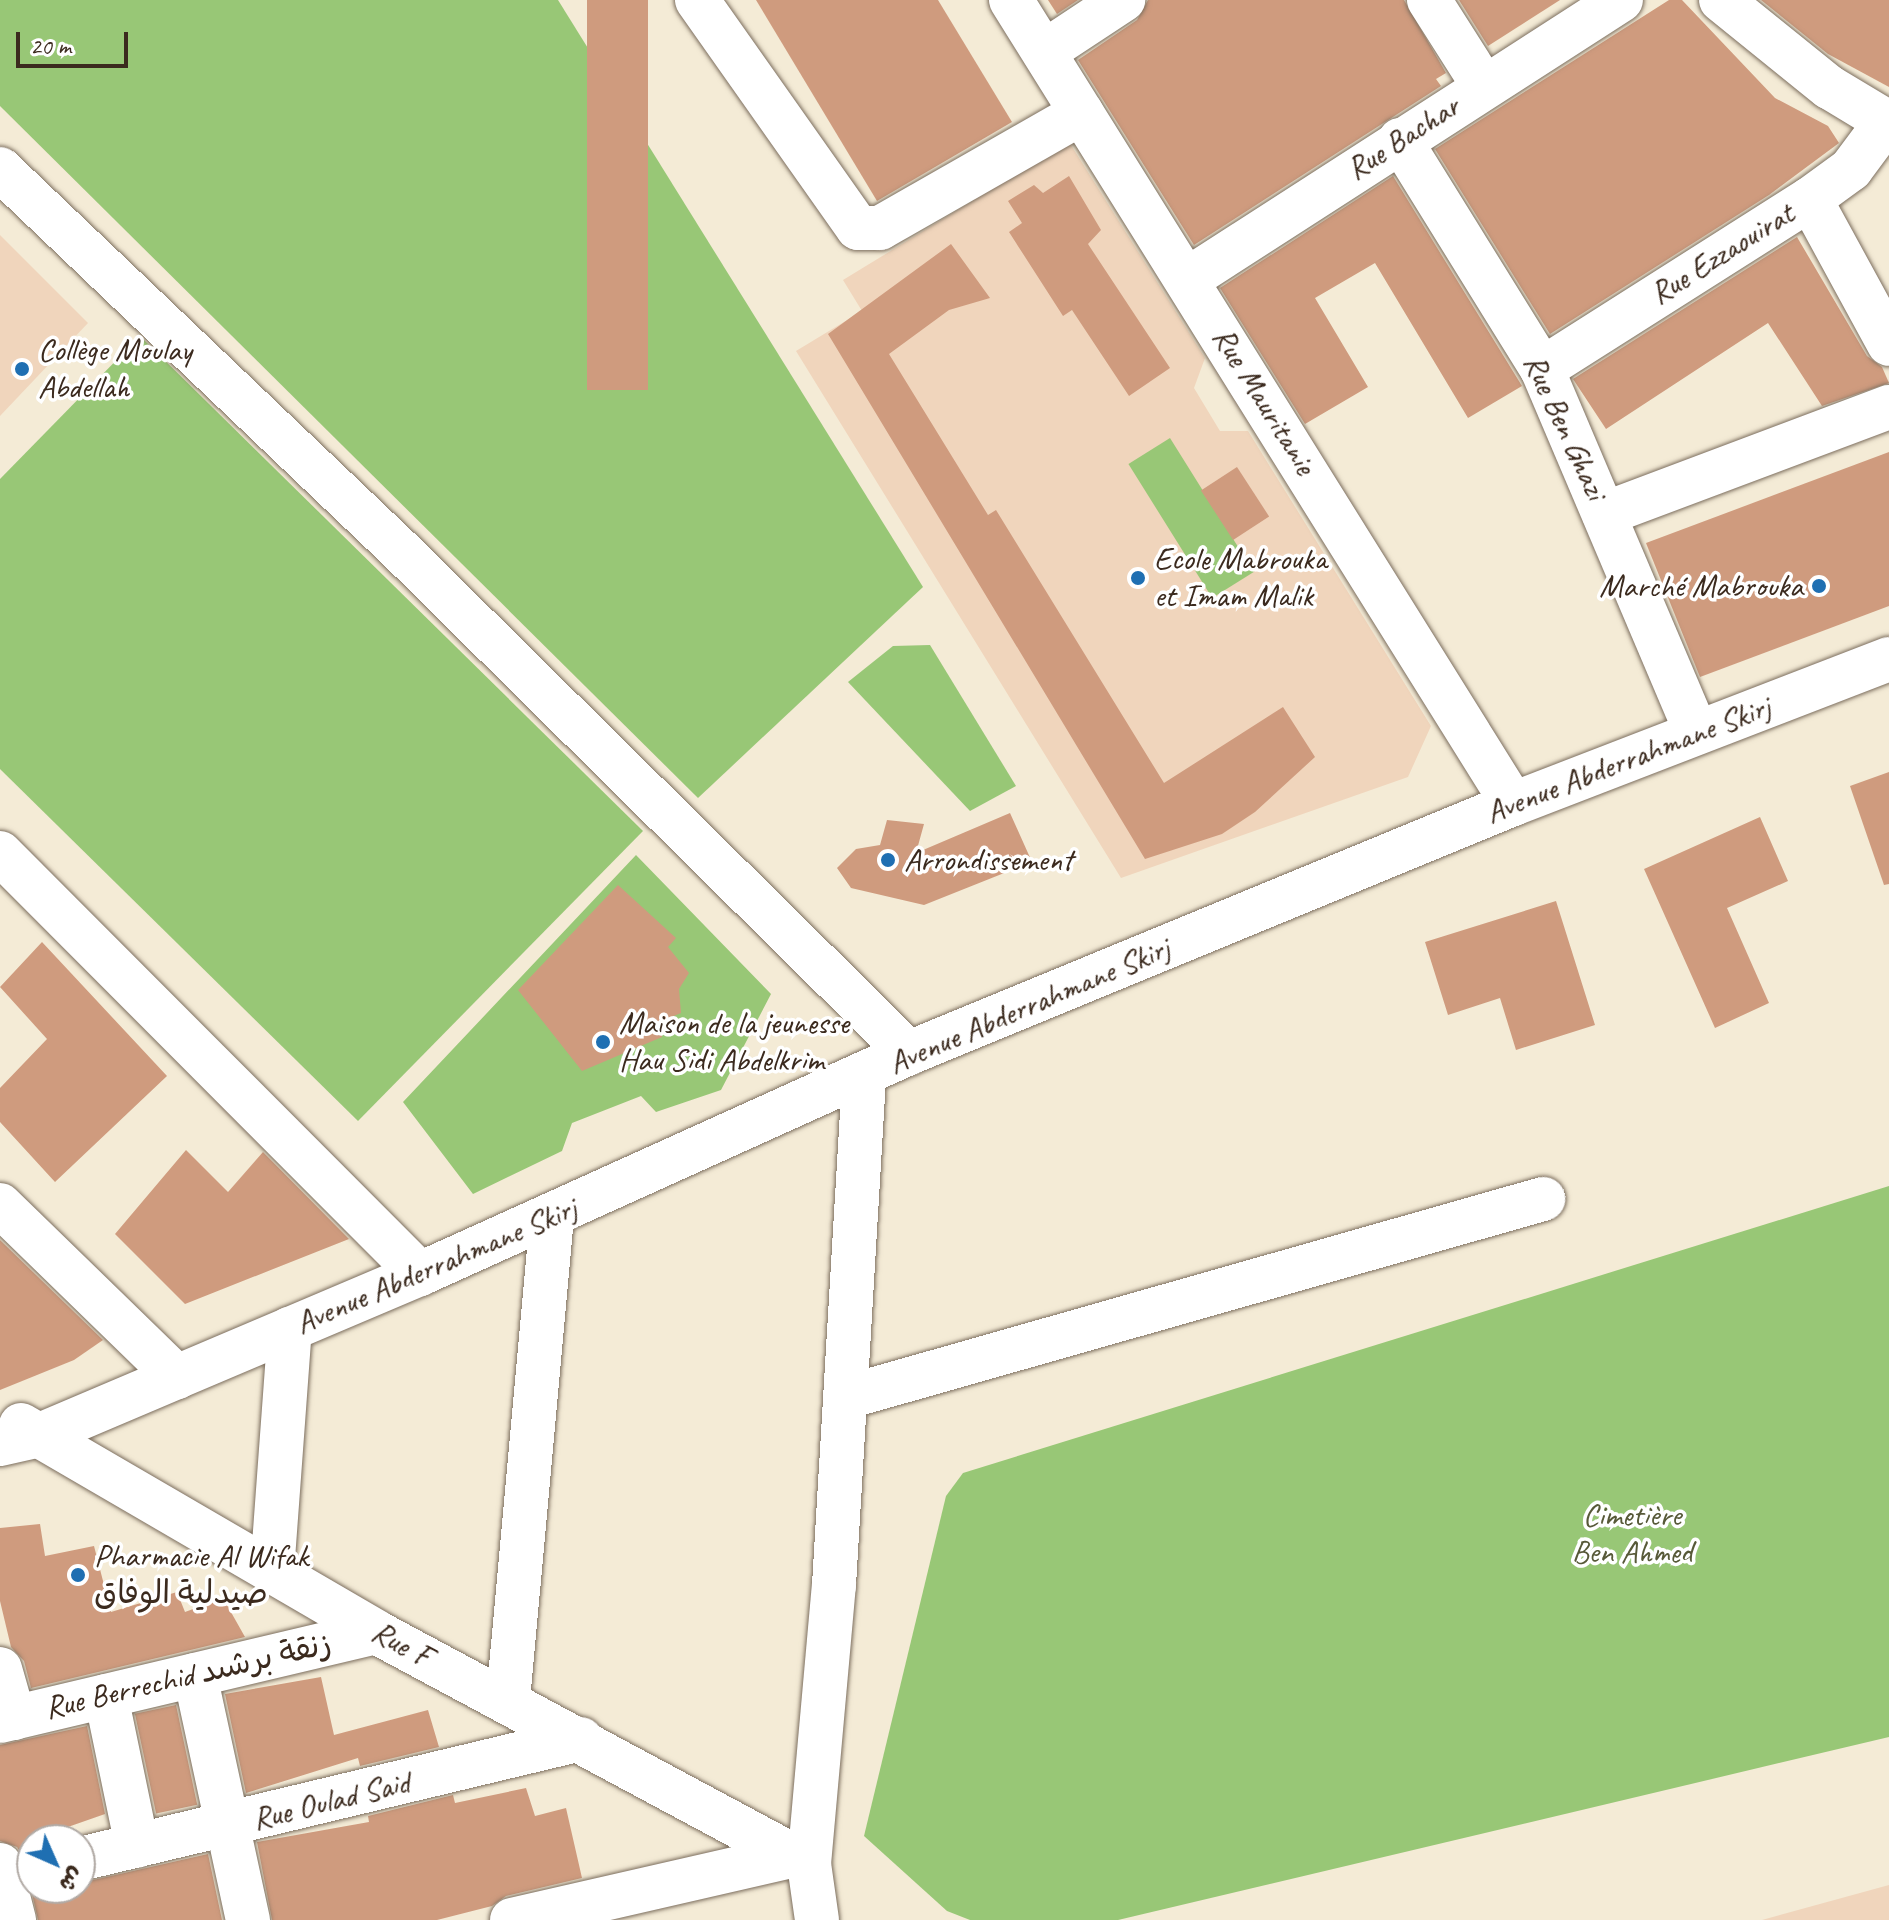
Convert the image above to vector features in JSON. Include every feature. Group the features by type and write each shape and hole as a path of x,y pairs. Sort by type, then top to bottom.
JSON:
{"street":[{"path":"697,0 858,228 880,228 1082,113"},
{"name":"Rue Mauritanie","path":"1011,0 1513,804"},
{"path":"1044,52 1123,0"},
{"path":"1429,0 1483,85"},
{"name":"Rue Bachar","path":"1188,279 1483,85 1621,0"},
{"path":"1721,0 1829,87 1887,123"},
{"name":"Rue Ezzaouirat","path":"1542,369 1810,199 1851,169 1887,123"},
{"name":"Rue Ben Ghazi","path":"1400,140 1542,369 1696,732"},
{"path":"0,169 414,563 909,1053"},
{"path":"1810,199 1889,344"},
{"path":"1604,514 1889,407"},
{"name":"Avenue Abderrahmane Skirj","path":"20,1440 420,1274 864,1078 909,1053 1513,804 1889,659"},
{"path":"0,853 420,1274"},
{"path":"817,1920 800,1860 847,1397 864,1078"},
{"path":"847,1397 1543,1199"},
{"path":"0,1205 177,1377"},
{"path":"508,1700 552,1216"},
{"path":"272,1572 290,1329"},
{"name":"Rue F","path":"0,1415 20,1440 272,1572 376,1632 581,1739 800,1860"},
{"name":"Rue Berrechid زنقة برشىد","path":"7,1719 376,1632"},
{"path":"0,1669 7,1719"},
{"path":"195,1675 248,1920"},
{"path":"106,1696 137,1846"},
{"name":"Rue Oulad Said","path":"96,1855 226,1827 581,1739"},
{"path":"512,1920 800,1860"},
{"path":"9,1873 14,1920"}],"shaded area":[{"name":"Ecole Mabrouka et Imam Malik","path":"1069,142 1205,358 1194,388 1220,431 1248,431 1431,726 1408,777 1121,878 796,351 862,311 843,280"},
{"name":"Collège Moulay Abdellah","path":"0,235 88,323 0,416"},
{"path":"1889,1885 1889,1920 1762,1920"}],"green space":[{"path":"0,0 558,0 923,587 698,798 0,106"},
{"path":"140,336 643,831 358,1121 0,769 0,479"},
{"path":"1170,438 1254,572 1212,598 1128,464"},
{"path":"930,645 1016,786 970,811 848,682 893,646"},
{"name":"Maison de la jeunesse Hau Sidi Abdelkrim","path":"636,855 771,994 721,1090 656,1112 641,1096 572,1123 562,1151 473,1194 403,1102"},
{"name":"Cimetière Ben Ahmed","path":"1889,1186 1889,1737 1118,1920 970,1920 947,1911 864,1836 946,1496 963,1473"}],"building":[{"path":"587,0 648,0 648,390 587,390"},
{"path":"756,0 938,0 1012,122 877,201"},
{"path":"1048,0 1078,0 1057,14"},
{"path":"1148,0 1404,0 1446,73 1436,79 1441,86 1194,245 1078,60 1137,20"},
{"path":"1459,0 1560,0 1488,46"},
{"path":"1669,0 1682,0 1775,98 1828,126 1839,143 1769,195 1550,334 1435,149"},
{"path":"1761,0 1889,0 1889,87 1828,54"},
{"path":"1069,176 1101,230 1088,244 1170,368 1129,396 1072,310 1063,316 1009,232 1022,223 1008,201 1034,185 1043,193"},
{"path":"1393,176 1522,386 1468,418 1375,263 1315,298 1368,387 1305,424 1220,288"},
{"path":"1797,237 1867,356 1882,367 1889,383 1822,406 1768,323 1606,429 1573,379"},
{"path":"951,244 990,298 949,310 889,354 988,515 996,510 1164,783 1283,707 1315,757 1255,812 1222,834 1145,859 828,334"},
{"path":"1889,452 1889,606 1700,677 1646,543"},
{"path":"1237,467 1269,516 1233,540 1201,490"},
{"path":"1889,772 1889,884 1884,885 1850,786"},
{"path":"1010,813 1032,862 924,905 851,888 837,868 856,849 880,845 887,820 924,824 916,853"},
{"path":"1760,817 1788,881 1727,908 1769,1003 1715,1028 1644,869"},
{"path":"618,885 676,938 668,947 689,973 679,989 681,1013 659,1022 662,1037 582,1071 518,990"},
{"path":"1556,901 1595,1025 1516,1050 1500,998 1448,1015 1425,942"},
{"path":"42,942 167,1076 55,1182 0,1122 0,1088 47,1039 0,987"},
{"path":"186,1150 228,1192 263,1152 349,1239 185,1304 115,1234"},
{"path":"0,1240 103,1340 74,1360 0,1390"},
{"path":"40,1524 45,1556 94,1546 111,1612 177,1592 185,1612 223,1598 245,1637 31,1688 24,1661 11,1647 0,1601 0,1528"},
{"path":"321,1677 334,1735 428,1710 439,1747 360,1766 358,1758 246,1793 225,1694"},
{"path":"176,1705 197,1805 156,1814 135,1714"},
{"path":"87,1726 105,1814 76,1824 16,1824 16,1847 0,1841 0,1745"},
{"path":"526,1788 535,1816 566,1808 582,1878 506,1896 492,1906 437,1920 272,1920 257,1842 369,1822 368,1816 453,1795 455,1803"},
{"path":"208,1854 222,1920 38,1920 34,1904 96,1904 96,1879"}],"place":[{"name":"Collège Moulay Abdellah","path":"22,369"},
{"name":"Ecole Mabrouka et Imam Malik","path":"1138,578"},
{"name":"Marché Mabrouka","path":"1819,586"},
{"name":"Arrondissement","path":"888,860"},
{"name":"Maison de la jeunesse Hau Sidi Abdelkrim","path":"603,1042"},
{"name":"Pharmacie Al Wifak صيدلية الوفاق","path":"78,1575"}]}
